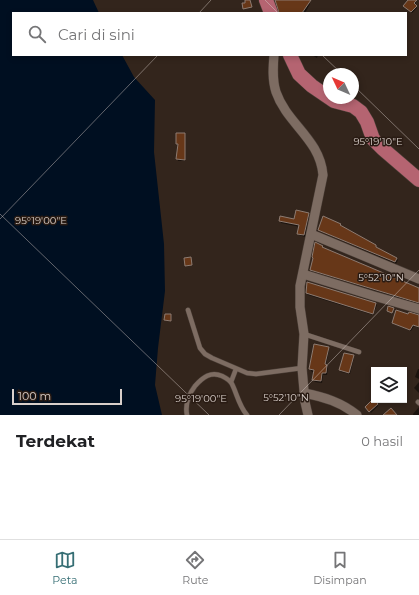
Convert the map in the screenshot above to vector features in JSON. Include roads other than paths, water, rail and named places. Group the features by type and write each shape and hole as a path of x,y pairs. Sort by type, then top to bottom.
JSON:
{"highway":[{"path":"266,0 271,12"},
{"path":"290,56 299,74 312,86 334,101 358,108 364,116 374,139 419,180"}],"street":[{"path":"274,56 273,74 276,92 289,116 310,141 316,151 322,167 323,175 299,297 304,334 302,368 308,415"},
{"path":"311,234 419,279"},
{"path":"303,274 419,309"},
{"path":"304,393 332,400 357,415"}],"lane":[{"path":"188,310 200,348 205,354 212,358 247,373 256,374 302,368"},
{"path":"304,334 359,352"},
{"path":"231,382 236,369"},
{"path":"193,415 187,413 188,399 195,387 205,376 212,373 218,374 231,382 238,400 247,415"}],"water":[{"path":"0,0 93,0 99,12 12,12 12,56 123,56 134,77 155,100 154,152 164,244 165,291 155,385 162,415 0,415"}]}
